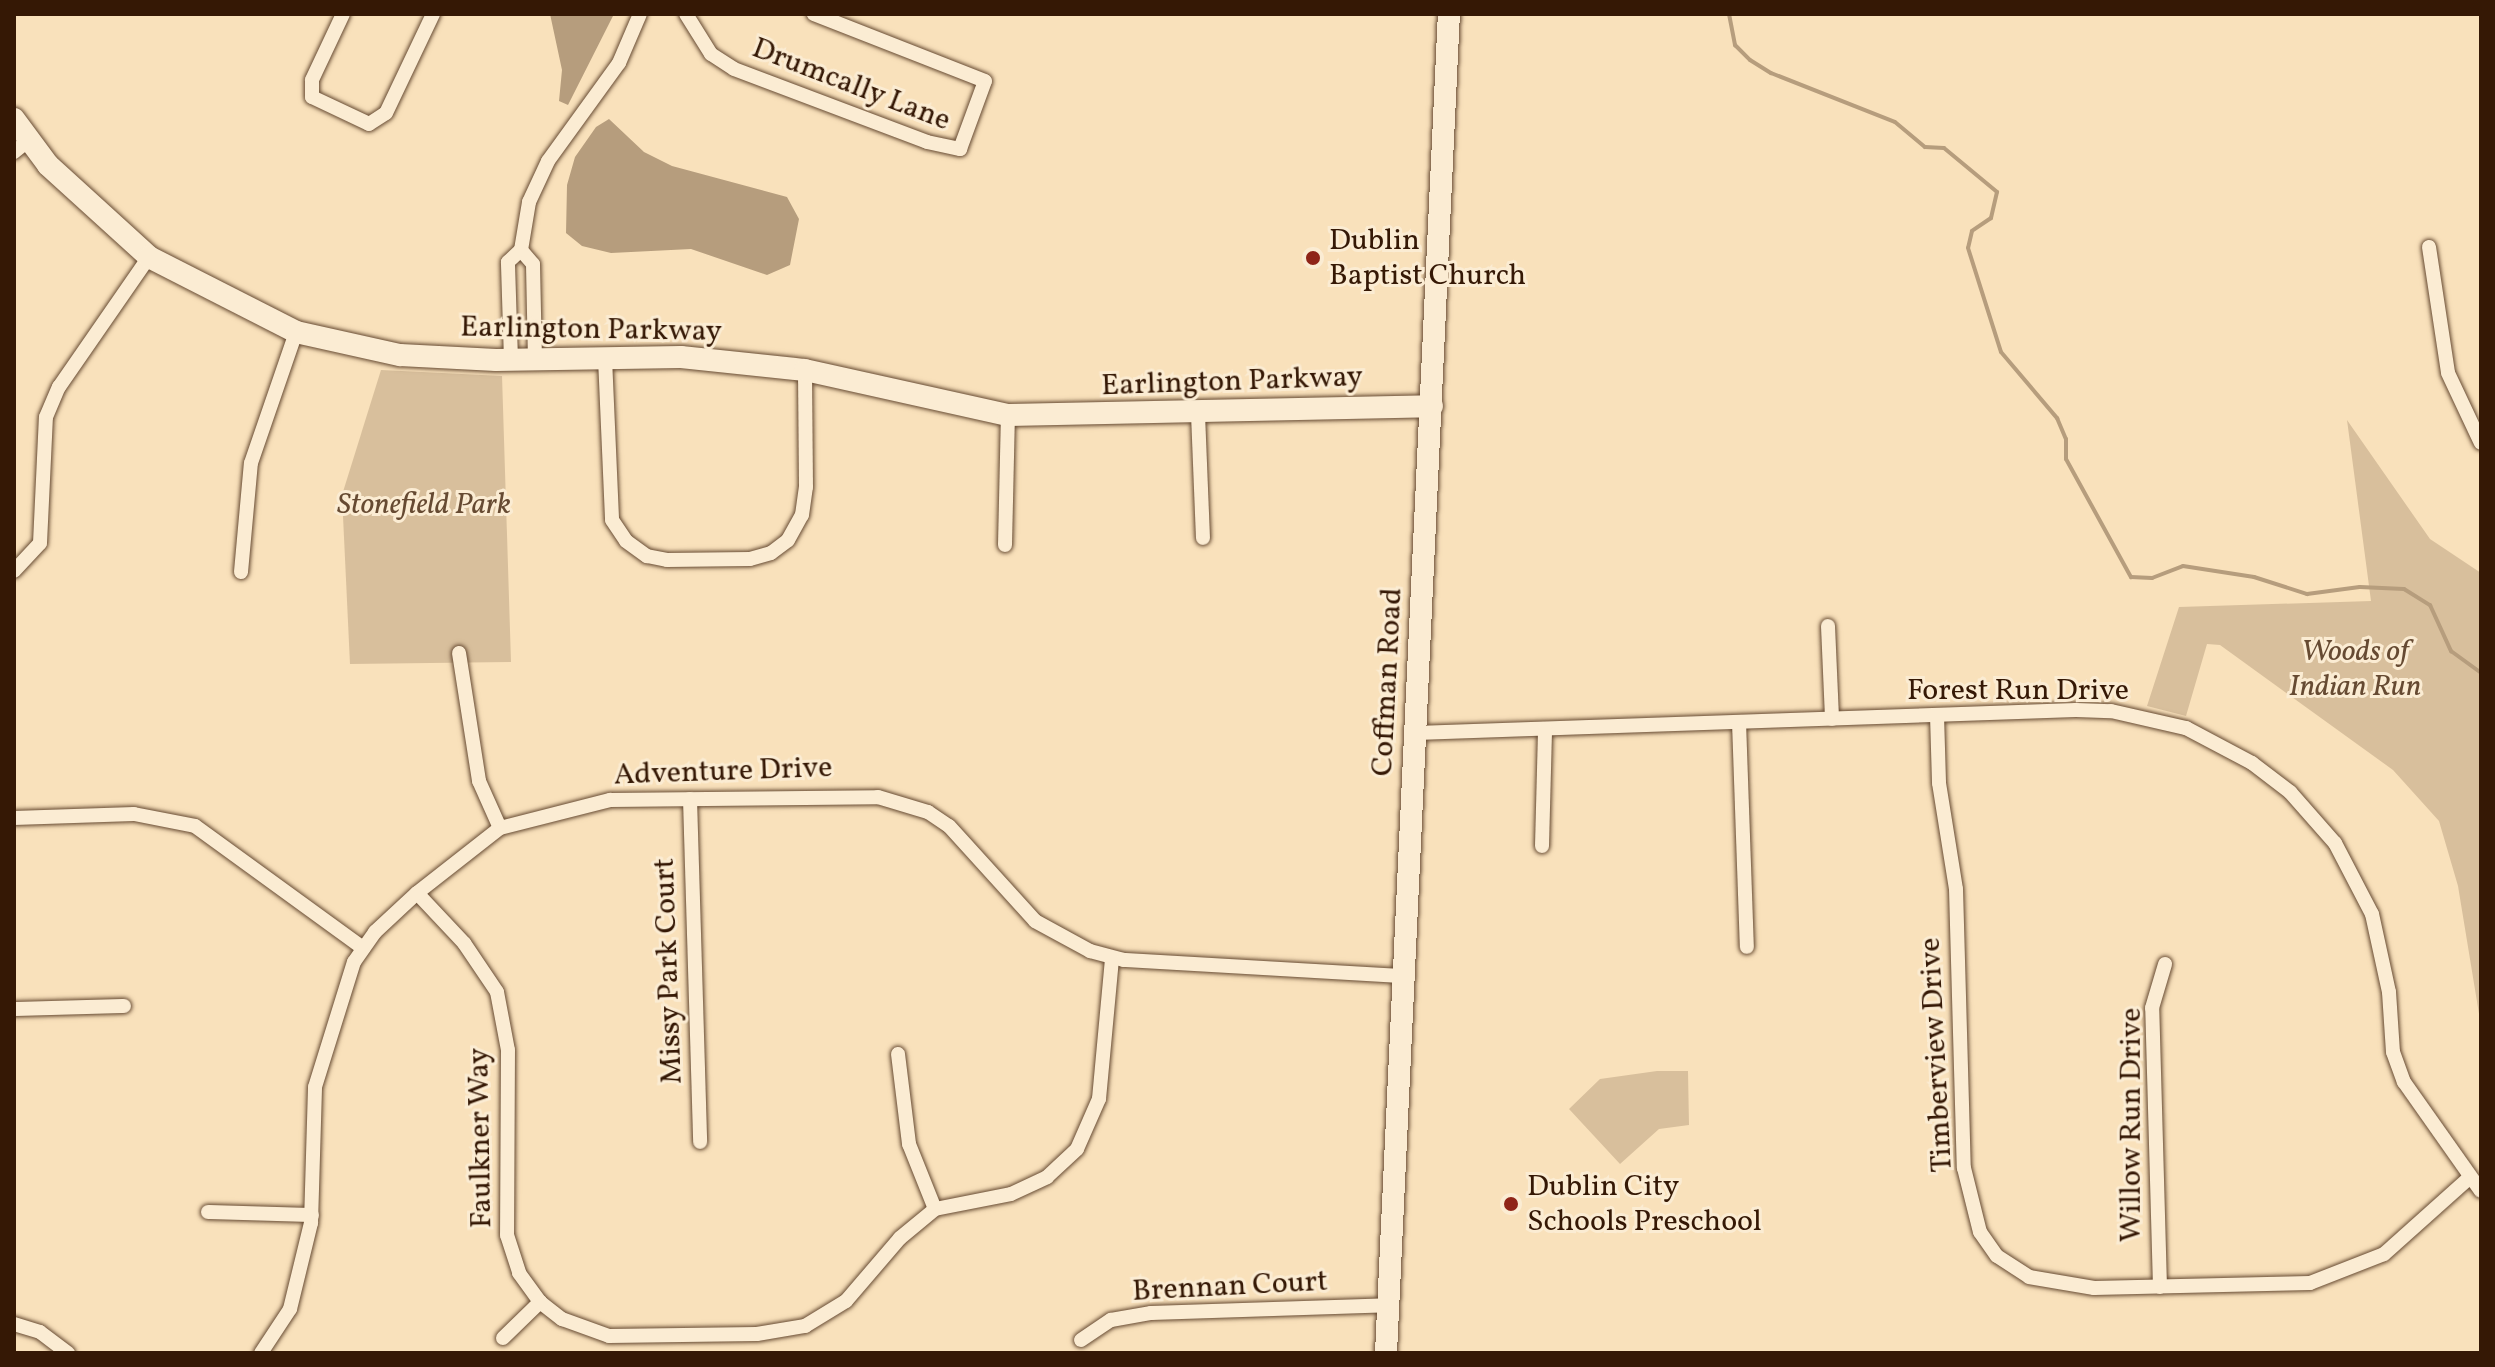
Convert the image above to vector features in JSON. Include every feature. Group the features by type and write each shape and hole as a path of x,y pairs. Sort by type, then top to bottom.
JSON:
{"street":[{"path":"343,14 310,89 318,104 369,124 386,113 433,14"},
{"path":"511,360 508,262 521,250 526,213 540,175 619,63 640,14"},
{"name":"Drumcally Lane","path":"686,14 711,54 734,69 954,152 960,149 985,81 814,14"},
{"name":"Coffman Road","path":"1386,1353 1449,14"},
{"name":"Earlington Parkway","path":"14,119 22,146 149,257 296,332 400,355 511,360 681,357 805,370 1008,415 1198,414 1432,406"},
{"path":"2429,247 2448,373 2481,443"},
{"path":"521,250 533,264 535,360"},
{"path":"14,571 40,543 46,417 54,397 149,257"},
{"path":"241,572 251,463 296,332"},
{"path":"605,358 612,520 626,541 647,556 667,560 750,559 771,553 788,540 802,515 806,487 805,370"},
{"path":"1198,414 1203,538"},
{"path":"1005,545 1008,415"},
{"path":"1828,626 1832,719"},
{"path":"459,653 479,781 500,828"},
{"name":"Forest Run Drive","path":"1416,733 2076,710 2146,717 2199,735 2252,763 2290,792 2335,843 2372,914 2387,979 2393,1052 2404,1082 2481,1191"},
{"name":"Timberview Drive","path":"1937,715 1939,783 1956,889 1964,1168 1980,1232 1997,1256 2029,1277 2094,1288 2310,1283 2384,1254 2470,1177"},
{"path":"1739,722 1747,947"},
{"path":"1542,846 1545,729"},
{"name":"Adventure Drive","path":"261,1353 290,1309 312,1215 315,1087 363,948 417,893 500,828 610,800 850,794 904,802 949,826 1042,927 1112,958 1403,976"},
{"name":"Missy Park Court","path":"690,799 700,1142"},
{"path":"14,818 134,814 195,826 363,948"},
{"name":"Faulkner Way","path":"417,893 464,943 497,992 508,1050 507,1235 519,1273 540,1302"},
{"path":"503,1338 540,1302 562,1319 609,1336 757,1334 805,1326 846,1301 900,1238 935,1209 1011,1194 1047,1177 1077,1149 1099,1099 1112,958"},
{"name":"Willow Run Drive","path":"2160,1287 2152,1008 2165,964"},
{"path":"14,1009 124,1006"},
{"path":"898,1054 909,1144 935,1209"},
{"path":"208,1212 312,1215"},
{"name":"Brennan Court","path":"1081,1340 1111,1320 1151,1313 1388,1305"},
{"path":"14,1324 40,1332 68,1353"},
{"path":"690,1337 690,1353"}],"green space":[{"name":"Stonefield Park","path":"381,370 502,376 511,662 350,664 342,495"},
{"name":"Woods of Indian Run","path":"2347,420 2430,539 2481,573 2481,1026 2458,886 2439,821 2393,770 2220,645 2207,644 2186,716 2147,706 2179,607 2371,601"},
{"path":"1657,1071 1688,1071 1689,1125 1659,1129 1620,1164 1569,1109 1600,1079"}],"shaded area":[{"path":"550,14 614,14 568,105 559,101 562,70"},
{"path":"609,119 644,152 672,166 787,197 799,219 790,265 767,275 691,249 611,253 582,246 566,233 567,185 575,157 596,127"}],"waterway":[{"path":"1729,14 1735,45 1750,60 1771,73 1895,122 1925,147 1944,148 1997,192 1991,218 1972,231 1968,248 2001,352 2057,418 2066,439 2066,459 2131,577 2152,578 2183,566 2254,577 2307,594 2360,587 2404,589 2430,605 2451,651 2481,673"}],"place":[{"name":"Dublin Baptist Church","path":"1313,258"},
{"name":"Dublin City Schools Preschool","path":"1511,1204"}]}
